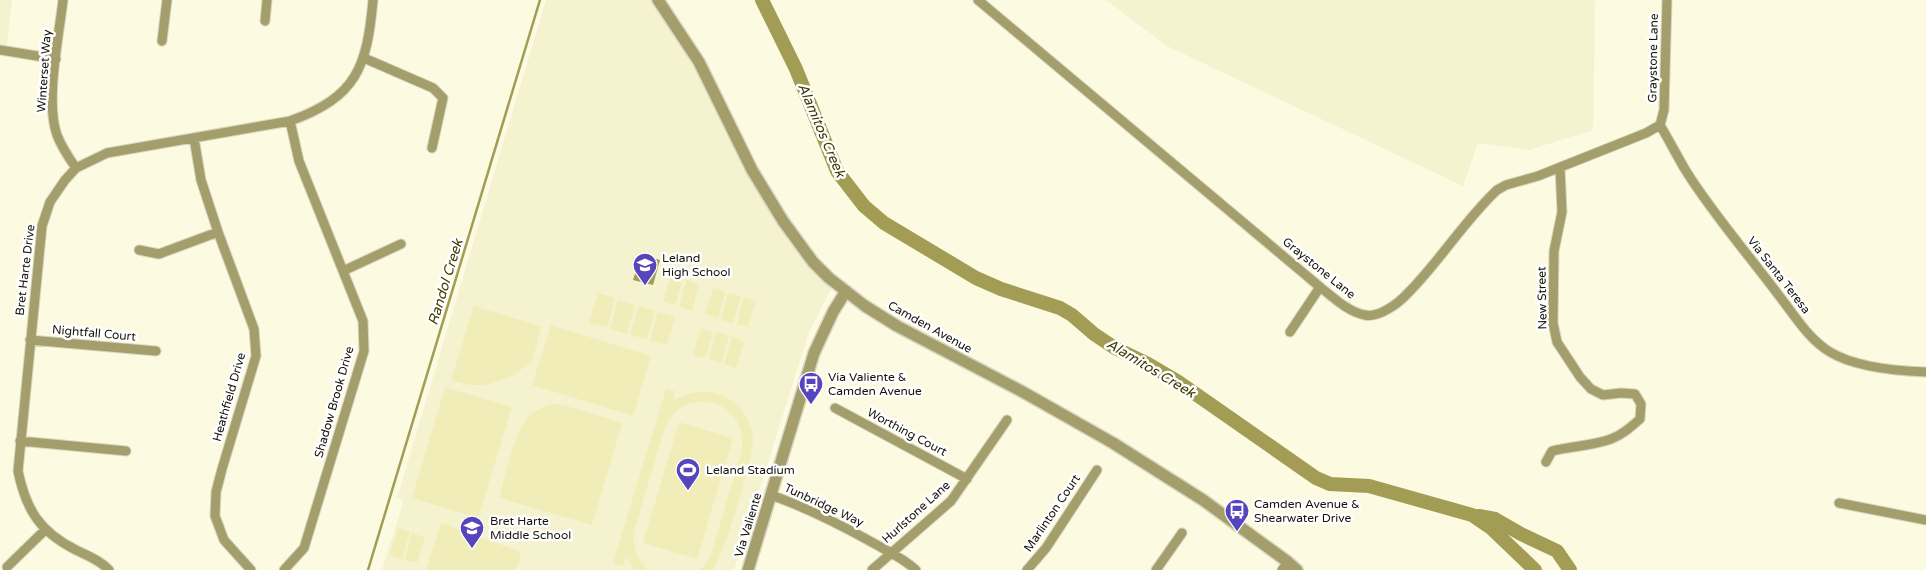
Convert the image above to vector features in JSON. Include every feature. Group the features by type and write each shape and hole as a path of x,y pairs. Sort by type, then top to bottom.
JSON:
{"street":[{"name":"Winterset Way","path":"63,0 52,117 57,136 76,168"},
{"path":"162,41 167,0"},
{"path":"265,21 267,0"},
{"name":"Bret Harte Drive","path":"109,570 103,564 63,543 45,530 32,513 22,493 18,471 42,226 50,202 76,168 107,153 290,121 314,113 334,101 352,81 364,58 370,34 373,0"},
{"name":"Camden Avenue","path":"658,0 700,62 752,170 783,221 821,270 846,291 896,326 1023,392 1113,443 1203,500 1285,566 1297,570"},
{"name":"Graystone Lane","path":"978,0 1320,287 1352,310 1366,316 1389,308 1407,294 1497,190 1646,133 1660,125 1664,110 1667,0"},
{"path":"0,50 56,59"},
{"path":"364,58 433,88 443,98 432,148"},
{"name":"Shadow Brook Drive","path":"284,570 304,548 364,351 363,322 299,161 290,121"},
{"name":"Via Santa Teresa","path":"1660,125 1686,171 1713,210 1800,322 1822,346 1831,353 1862,364 1898,371 1926,372"},
{"name":"Heathfield Drive","path":"194,138 201,180 218,232 254,328 256,356 216,492 215,516 224,540 252,570"},
{"name":"New Street","path":"1546,462 1552,450 1612,439 1626,431 1640,419 1641,404 1635,394 1603,395 1591,389 1580,377 1557,342 1553,323 1554,251 1562,212 1560,167"},
{"path":"139,250 159,254 218,232"},
{"path":"343,271 401,244"},
{"path":"1290,332 1320,287"},
{"name":"Via Valiente","path":"748,570 814,353 832,312 846,291"},
{"name":"Nightfall Court","path":"30,340 156,351"},
{"name":"Worthing Court","path":"835,408 967,479"},
{"name":"Hurlstone Lane","path":"872,570 951,501 1007,420"},
{"path":"20,441 126,451"},
{"name":"Marlinton Court","path":"1027,570 1046,548 1097,470"},
{"name":"Tunbridge Way","path":"771,495 794,503 843,526 900,557 916,570"},
{"path":"1839,503 1926,520"},
{"path":"7,567 45,530"},
{"path":"1156,570 1182,533"}],"shaded area":[{"path":"0,0 12,0 7,45 0,44"},
{"name":"Leland High School","path":"546,0 652,0 678,33 732,135 831,289 809,332 734,570 382,570 403,503 400,498 397,498"},
{"path":"1106,0 1595,0 1593,130 1529,150 1478,143 1463,186 1167,46"},
{"path":"641,254 660,260 653,285 633,280"},
{"path":"671,275 683,279 675,305 663,302"},
{"path":"686,280 699,284 692,311 679,307"},
{"path":"713,288 725,292 718,318 705,314"},
{"path":"598,293 615,298 607,327 589,323"},
{"path":"728,293 741,296 733,323 721,320"},
{"path":"744,297 756,301 748,327 737,324"},
{"path":"618,300 635,305 627,334 610,329"},
{"path":"474,306 541,326 533,359 515,375 487,385 469,385 451,380"},
{"path":"639,306 655,311 647,339 630,335"},
{"path":"658,312 675,317 667,345 650,341"},
{"path":"551,325 651,356 633,416 532,385"},
{"path":"701,328 713,332 705,358 693,355"},
{"path":"716,332 729,336 721,363 709,359"},
{"path":"732,337 744,341 736,368 724,364"},
{"path":"445,387 512,407 478,518 412,498"},
{"path":"666,389 675,391 673,401 684,395 702,391 727,398 743,412 752,432 752,449 744,484 731,526 713,570 699,570 706,564 712,551 741,453 742,435 736,420 727,410 714,403 700,402 686,405 674,414 664,430 633,535 636,555 647,570 634,570 626,557 623,566 613,563"},
{"path":"551,404 564,405 622,423 592,525 499,498 515,441 520,430 530,415 540,408"},
{"name":"Leland Stadium","path":"679,422 733,438 697,559 643,543"},
{"path":"441,523 521,552 519,563 514,570 426,570"},
{"path":"398,528 410,532 402,559 390,555"},
{"path":"412,533 425,537 417,563 405,560"}],"waterway":[{"name":"Randol Creek","path":"368,570 540,0"},
{"name":"Alamitos Creek","path":"762,0 796,69 837,171 864,206 884,223 976,278 1001,289 1060,308 1072,315 1094,334 1115,348 1177,381 1316,478 1330,484 1369,486 1472,515 1491,528 1535,570"},
{"path":"1479,516 1495,519 1557,551 1570,570"}],"place":[{"name":"Leland High School","path":"645,286"},
{"name":"Via Valiente & Camden Avenue","path":"811,405"},
{"name":"Leland Stadium","path":"688,491"},
{"name":"Camden Avenue & Shearwater Drive","path":"1237,532"},
{"name":"Bret Harte Middle School","path":"472,549"}]}
